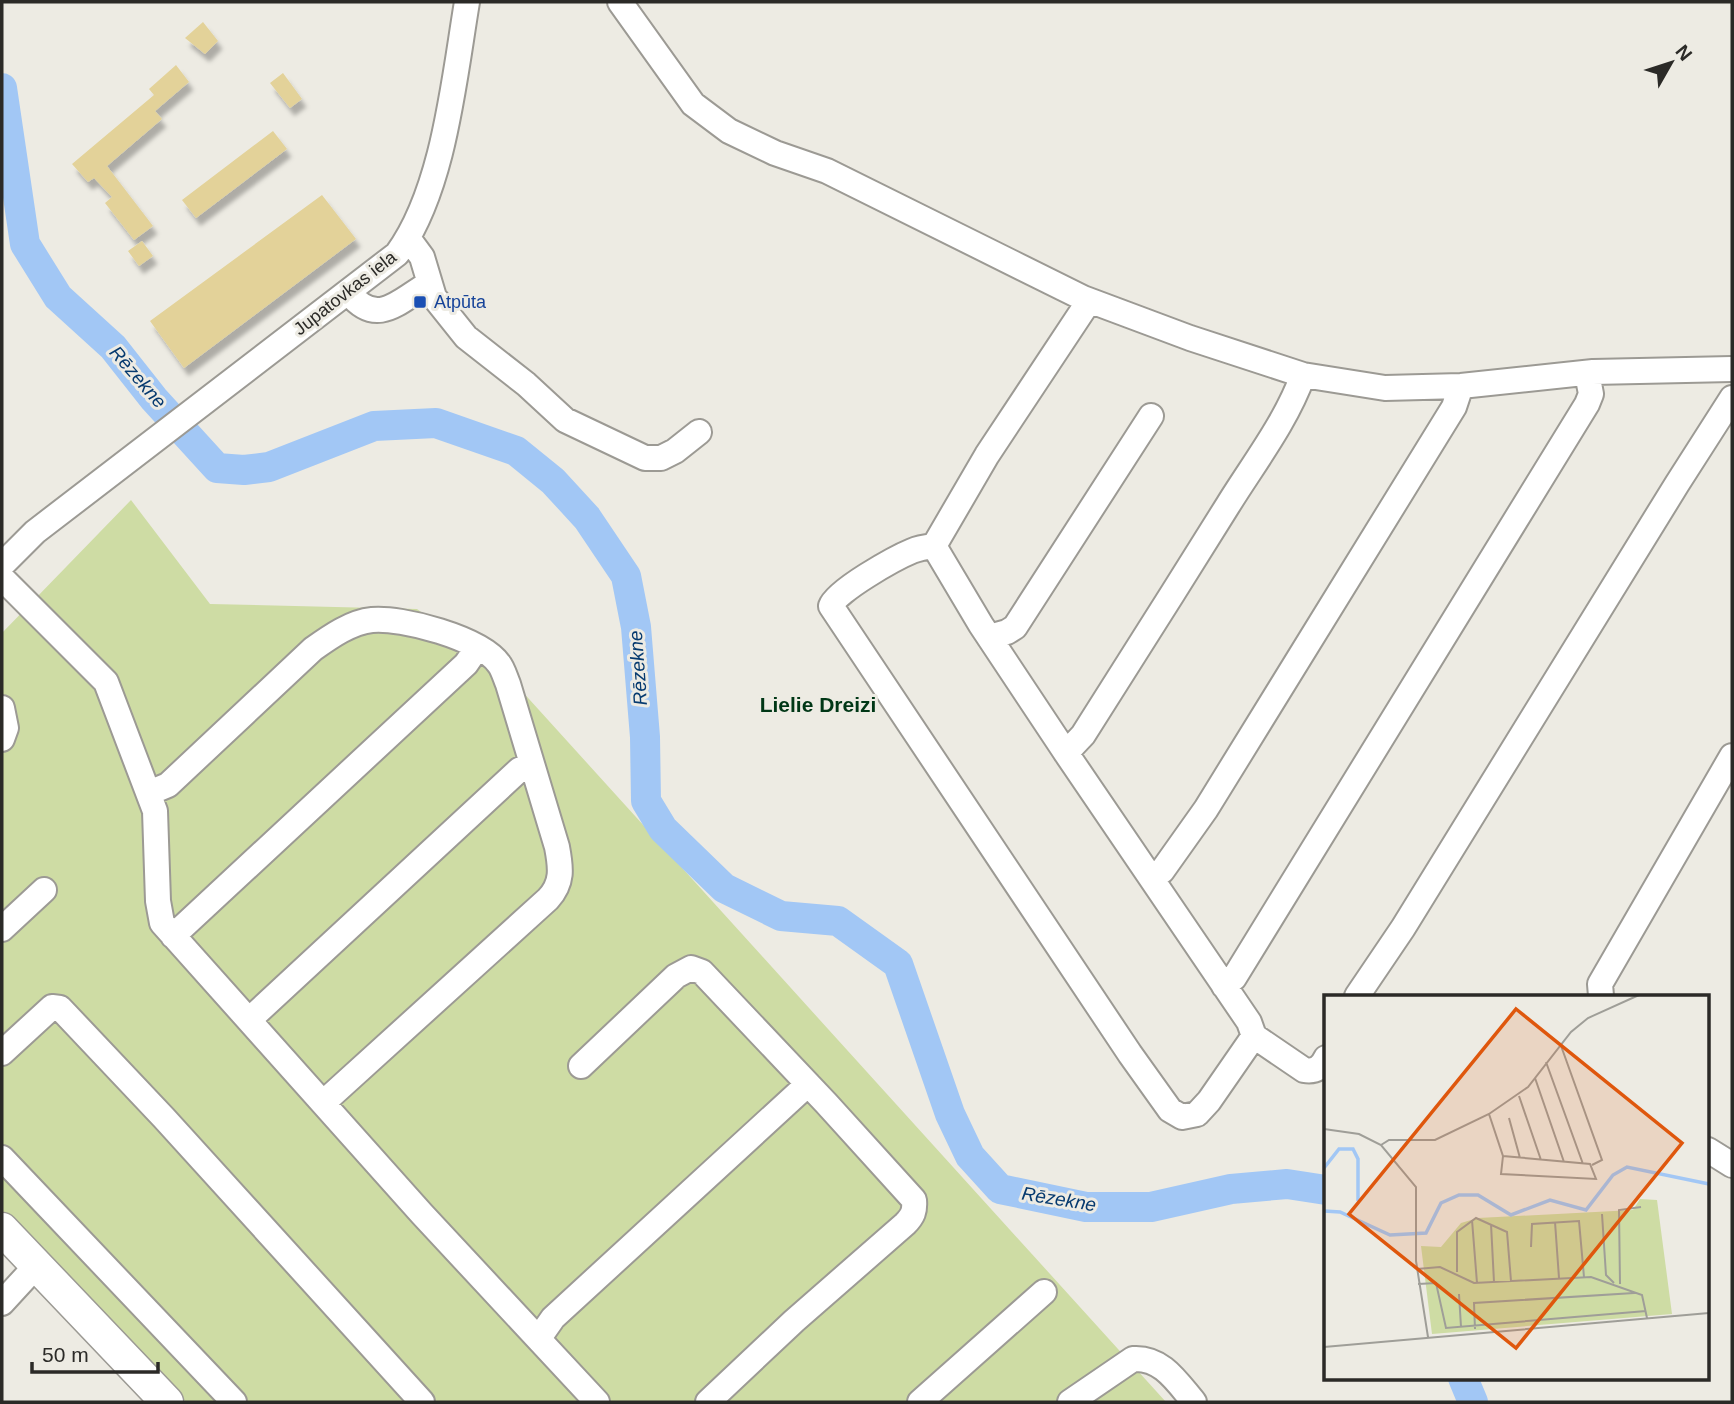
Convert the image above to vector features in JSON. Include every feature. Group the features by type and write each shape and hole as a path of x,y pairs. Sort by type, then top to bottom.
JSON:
{"main road":[{"path":"2,1229 167,1402"}],"street":[{"name":"Jupatovkas iela","path":"2,565 35,531 397,254 408,238 429,192 453,85 467,2"},
{"path":"620,2 694,104 729,131 775,153 827,171 1089,301 1303,376 1385,388 1461,386 1587,373 1732,369"},
{"path":"408,238 422,257 434,297 466,337 526,384 565,420 645,458 668,455 699,432"},
{"path":"349,293 359,306 379,310 404,302 428,284"},
{"path":"1089,301 987,455 933,546 914,550 856,583 833,600 831,606 1170,1110 1182,1117 1197,1114 1254,1036"},
{"path":"1224,986 1234,978 1288,894 1587,404 1591,394 1587,373"},
{"path":"1066,753 1083,735 1191,567 1272,436 1303,376"},
{"path":"1152,879 1162,871 1206,809 1454,407 1461,386"},
{"path":"1358,995 1403,928 1732,398"},
{"path":"989,637 1015,627 1151,416"},
{"path":"933,546 1066,753 1249,1022 1254,1036 1304,1070 1312,1071 1324,1062"},
{"path":"2,578 106,682 155,811 158,901 162,923 422,1214 597,1402"},
{"path":"149,793 168,785 313,649 333,635 369,620 394,620 426,627 465,641 499,663 508,684 561,869 556,891 323,1103"},
{"path":"173,936 466,664 477,648"},
{"path":"2,708 6,728 2,739"},
{"path":"1601,995 1600,984 1732,756"},
{"path":"249,1020 519,770 532,764"},
{"path":"2,929 44,890"},
{"path":"581,1066 676,976 691,968 702,972 914,1200 913,1216 794,1321 708,1402"},
{"path":"2,1053 52,1007 60,1007 422,1402"},
{"path":"539,1338 553,1318 808,1084"},
{"path":"1710,1151 1732,1165"},
{"path":"2,1158 234,1402"},
{"path":"2,1303 36,1266"},
{"path":"920,1402 1044,1292"},
{"path":"1070,1402 1133,1359 1142,1358 1154,1361 1166,1369 1194,1402"}],"green space":[{"path":"131,500 210,604 417,609 510,678 1166,1402 186,1402 2,1210 2,633"}],"building":[{"path":"203,22 218,41 205,54 185,38"},
{"path":"176,65 189,82 155,111 162,119 107,166 153,226 134,240 105,203 112,197 94,178 88,182 72,164 154,95 149,89"},
{"path":"283,73 302,99 290,108 270,83"},
{"path":"273,131 287,149 196,218 182,200"},
{"path":"322,195 356,239 184,368 150,321"},
{"path":"142,241 153,256 139,266 128,251"}],"waterway":[{"name":"Rēzekne","path":"2,88 25,244 58,297 113,347 154,399 217,468 244,470 269,467 374,426 436,423 516,451 553,481 587,518 626,576 636,627 645,737 646,801 663,829 724,888 781,916 838,921 898,964 950,1114 970,1156 1000,1189 1086,1207 1151,1207 1231,1189 1287,1184 1324,1190"},
{"name":"Rēzekne","path":"1464,1380 1473,1402"}],"place":[{"name":"Atpūta","path":"420,302"}],"district":[{"name":"Lielie Dreizi","path":"818,704"}]}
